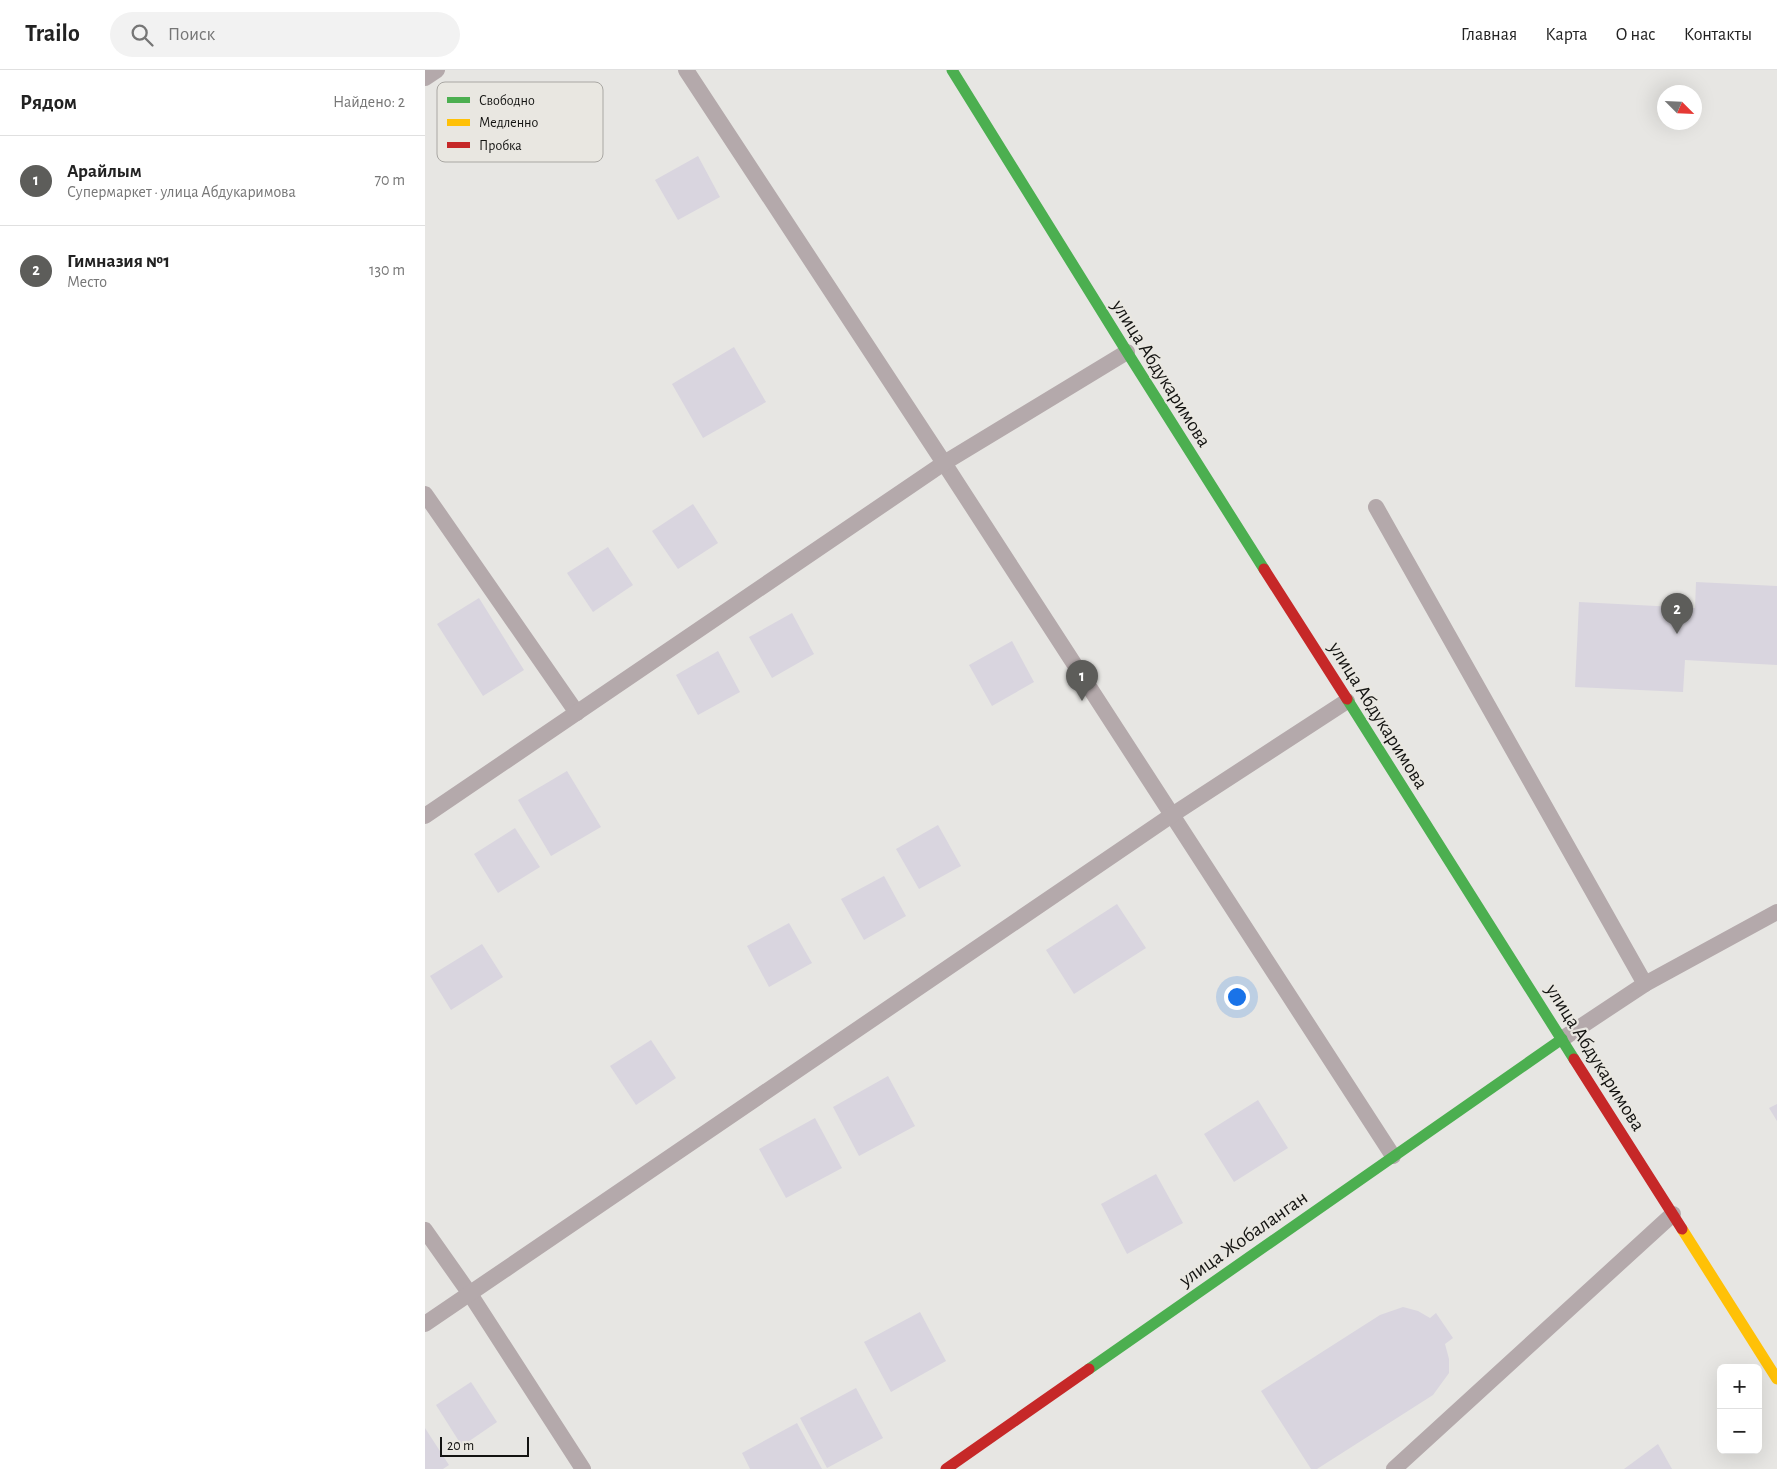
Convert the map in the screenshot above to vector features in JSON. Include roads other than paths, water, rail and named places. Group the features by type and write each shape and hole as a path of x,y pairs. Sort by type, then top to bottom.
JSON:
{"main road":[{"name":"улица Абдукаримова","path":"952,70 1347,701 1777,1378"},
{"name":"улица Жобаланган","path":"946,1469 1562,1038"}],"lane":[{"path":"425,78 437,70"},
{"path":"686,70 944,463 1393,1156"},
{"path":"425,816 944,463 1127,352"},
{"path":"425,494 577,713"},
{"path":"1376,508 1645,984"},
{"path":"425,1324 1172,815 1347,701"},
{"path":"1562,1038 1645,984 1777,912"},
{"path":"1394,1469 1673,1214"},
{"path":"425,1230 470,1294 583,1469"}],"place":[{"name":"Гимназия №1","path":"1677,634"},
{"name":"Арайлым","path":"1082,701"}]}
